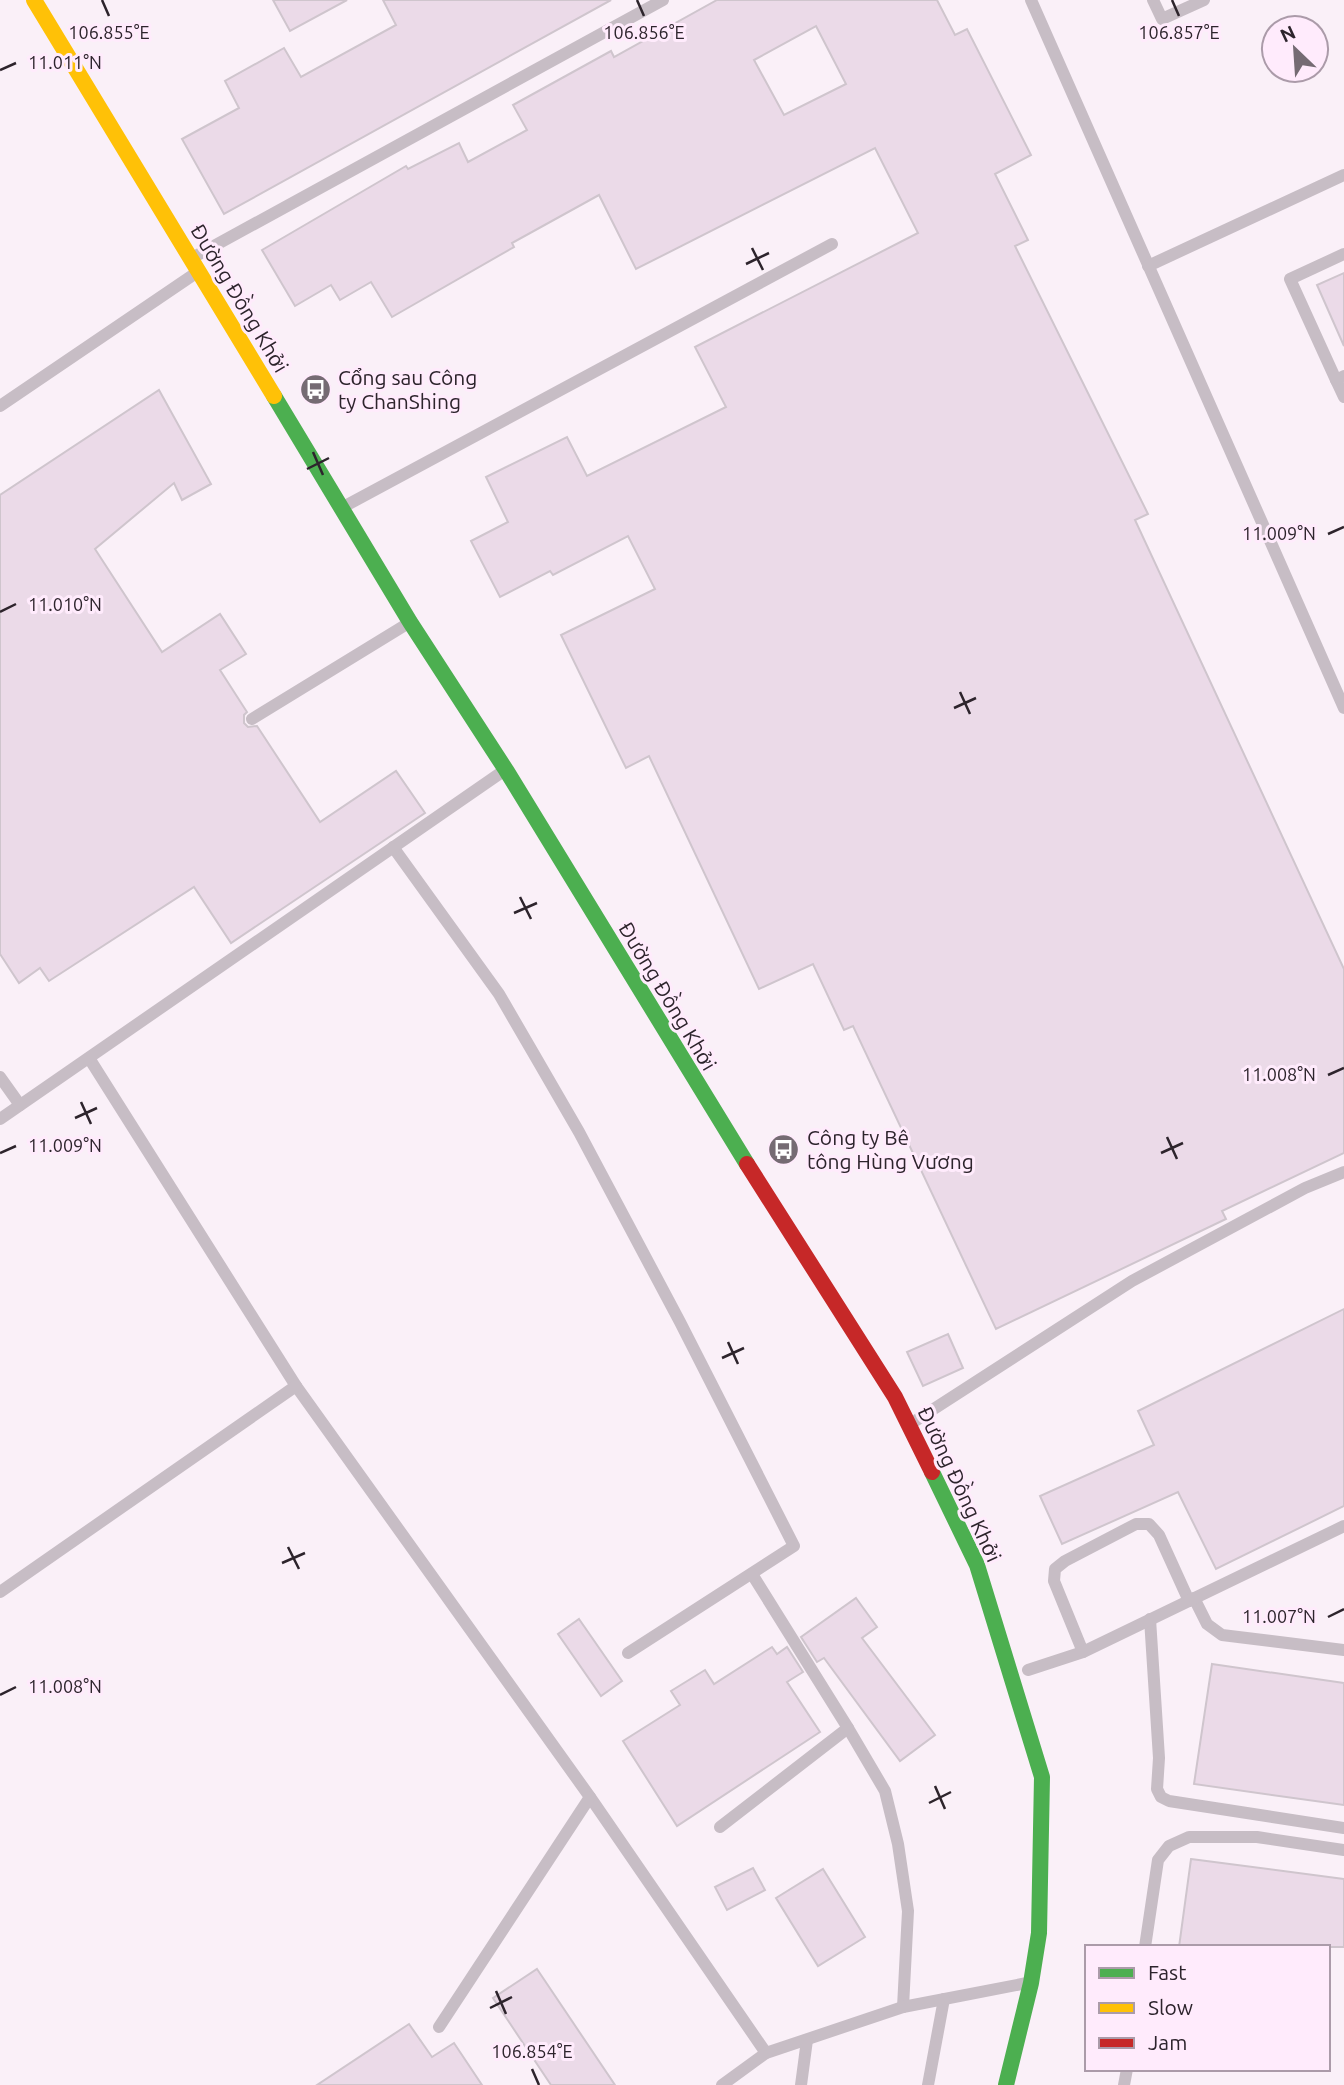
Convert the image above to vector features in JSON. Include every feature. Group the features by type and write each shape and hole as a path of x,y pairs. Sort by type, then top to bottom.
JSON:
{"main road":[{"name":"Đường Đồng Khởi","path":"34,0 410,621 506,770 740,1153 895,1397 977,1565 1042,1777 1039,1933 1031,1983 1006,2085"}],"lane":[{"path":"0,406 195,264 663,0"},
{"path":"1031,0 1343,703"},
{"path":"1153,0 1162,19 1204,0"},
{"path":"1147,266 1344,175"},
{"path":"342,508 832,244"},
{"path":"1344,254 1290,279 1340,378 1344,397"},
{"path":"252,719 410,621"},
{"path":"0,1119 506,770"},
{"path":"393,847 499,994 541,1067 680,1322 794,1546 628,1653"},
{"path":"89,1058 296,1386 590,1797 766,2053"},
{"path":"0,1077 20,1105"},
{"path":"909,1425 1132,1280 1306,1188 1344,1172"},
{"path":"0,1592 296,1386"},
{"path":"1083,1652 1054,1581 1055,1569 1065,1561 1136,1524 1149,1524 1159,1535 1191,1599 1207,1624 1222,1635 1344,1650"},
{"path":"1028,1670 1083,1652 1344,1526"},
{"path":"752,1574 885,1791 898,1844 908,1911 903,2007"},
{"path":"1150,1619 1159,1758 1157,1789 1161,1797 1169,1801 1344,1828"},
{"path":"720,1827 848,1728"},
{"path":"439,2027 590,1797"},
{"path":"1145,1945 1158,1860 1169,1846 1189,1837 1257,1837 1344,1850"},
{"path":"722,2085 766,2053 903,2007 1031,1983"},
{"path":"928,2085 944,1999"},
{"path":"801,2085 807,2040"}],"building":[{"path":"273,0 347,0 290,31"},
{"path":"383,0 611,0 224,214 182,139 239,108 225,81 284,48 301,77 396,25"},
{"path":"717,0 937,0 955,35 967,29 1031,155 995,174 1028,240 1015,246 1148,514 1135,520 1344,969 1344,1153 1222,1211 1226,1219 996,1329 853,1026 844,1030 813,964 759,989 649,756 626,768 561,635 655,589 628,536 553,575 550,571 500,597 471,541 508,522 486,477 567,437 587,476 726,407 695,347 918,233 875,148 636,269 599,195 512,243 514,247 392,317 371,282 340,300 331,285 295,306 262,250 406,166 408,169 459,143 468,162 527,130 513,105 611,51 614,57","holes":["816,26 846,84 784,115 754,60"]},
{"path":"1344,273 1344,346 1317,285"},
{"path":"159,390 211,484 182,500 174,483 95,549 162,652 220,614 246,654 220,670 247,712 244,715 244,723 248,727 257,726 320,822 396,771 425,813 231,943 194,887 49,981 40,968 19,983 0,954 0,495"},
{"path":"1344,1309 1344,1506 1216,1569 1178,1492 1062,1544 1040,1496 1154,1445 1138,1411"},
{"path":"948,1334 963,1368 923,1386 907,1352"},
{"path":"856,1598 877,1627 862,1638 935,1735 900,1761 824,1658 817,1662 801,1637"},
{"path":"579,1619 622,1681 601,1696 558,1634"},
{"path":"772,1647 777,1654 787,1647 803,1672 787,1682 820,1732 677,1826 623,1741 680,1705 671,1691 705,1670 714,1684"},
{"path":"1212,1664 1344,1683 1344,1805 1194,1784"},
{"path":"1191,1859 1344,1879 1344,1947 1179,1945"},
{"path":"753,1868 765,1890 727,1910 715,1887"},
{"path":"823,1869 865,1937 818,1966 776,1898"},
{"path":"537,1969 615,2085 551,2085 493,1998"},
{"path":"409,2024 432,2057 454,2043 482,2085 317,2085"}],"traffic: fast":[{"path":"274,396 410,622 506,770 747,1164"},
{"path":"932,1472 977,1565 1042,1777 1039,1933 1031,1983 1006,2085"}],"traffic: slow":[{"path":"34,0 274,396"}],"traffic: jam":[{"path":"747,1164 895,1397 932,1472"}],"place":[{"name":"Cổng sau Công ty ChanShing","path":"315,389"},
{"name":"Công ty Bê tông Hùng Vương","path":"784,1149"}]}
